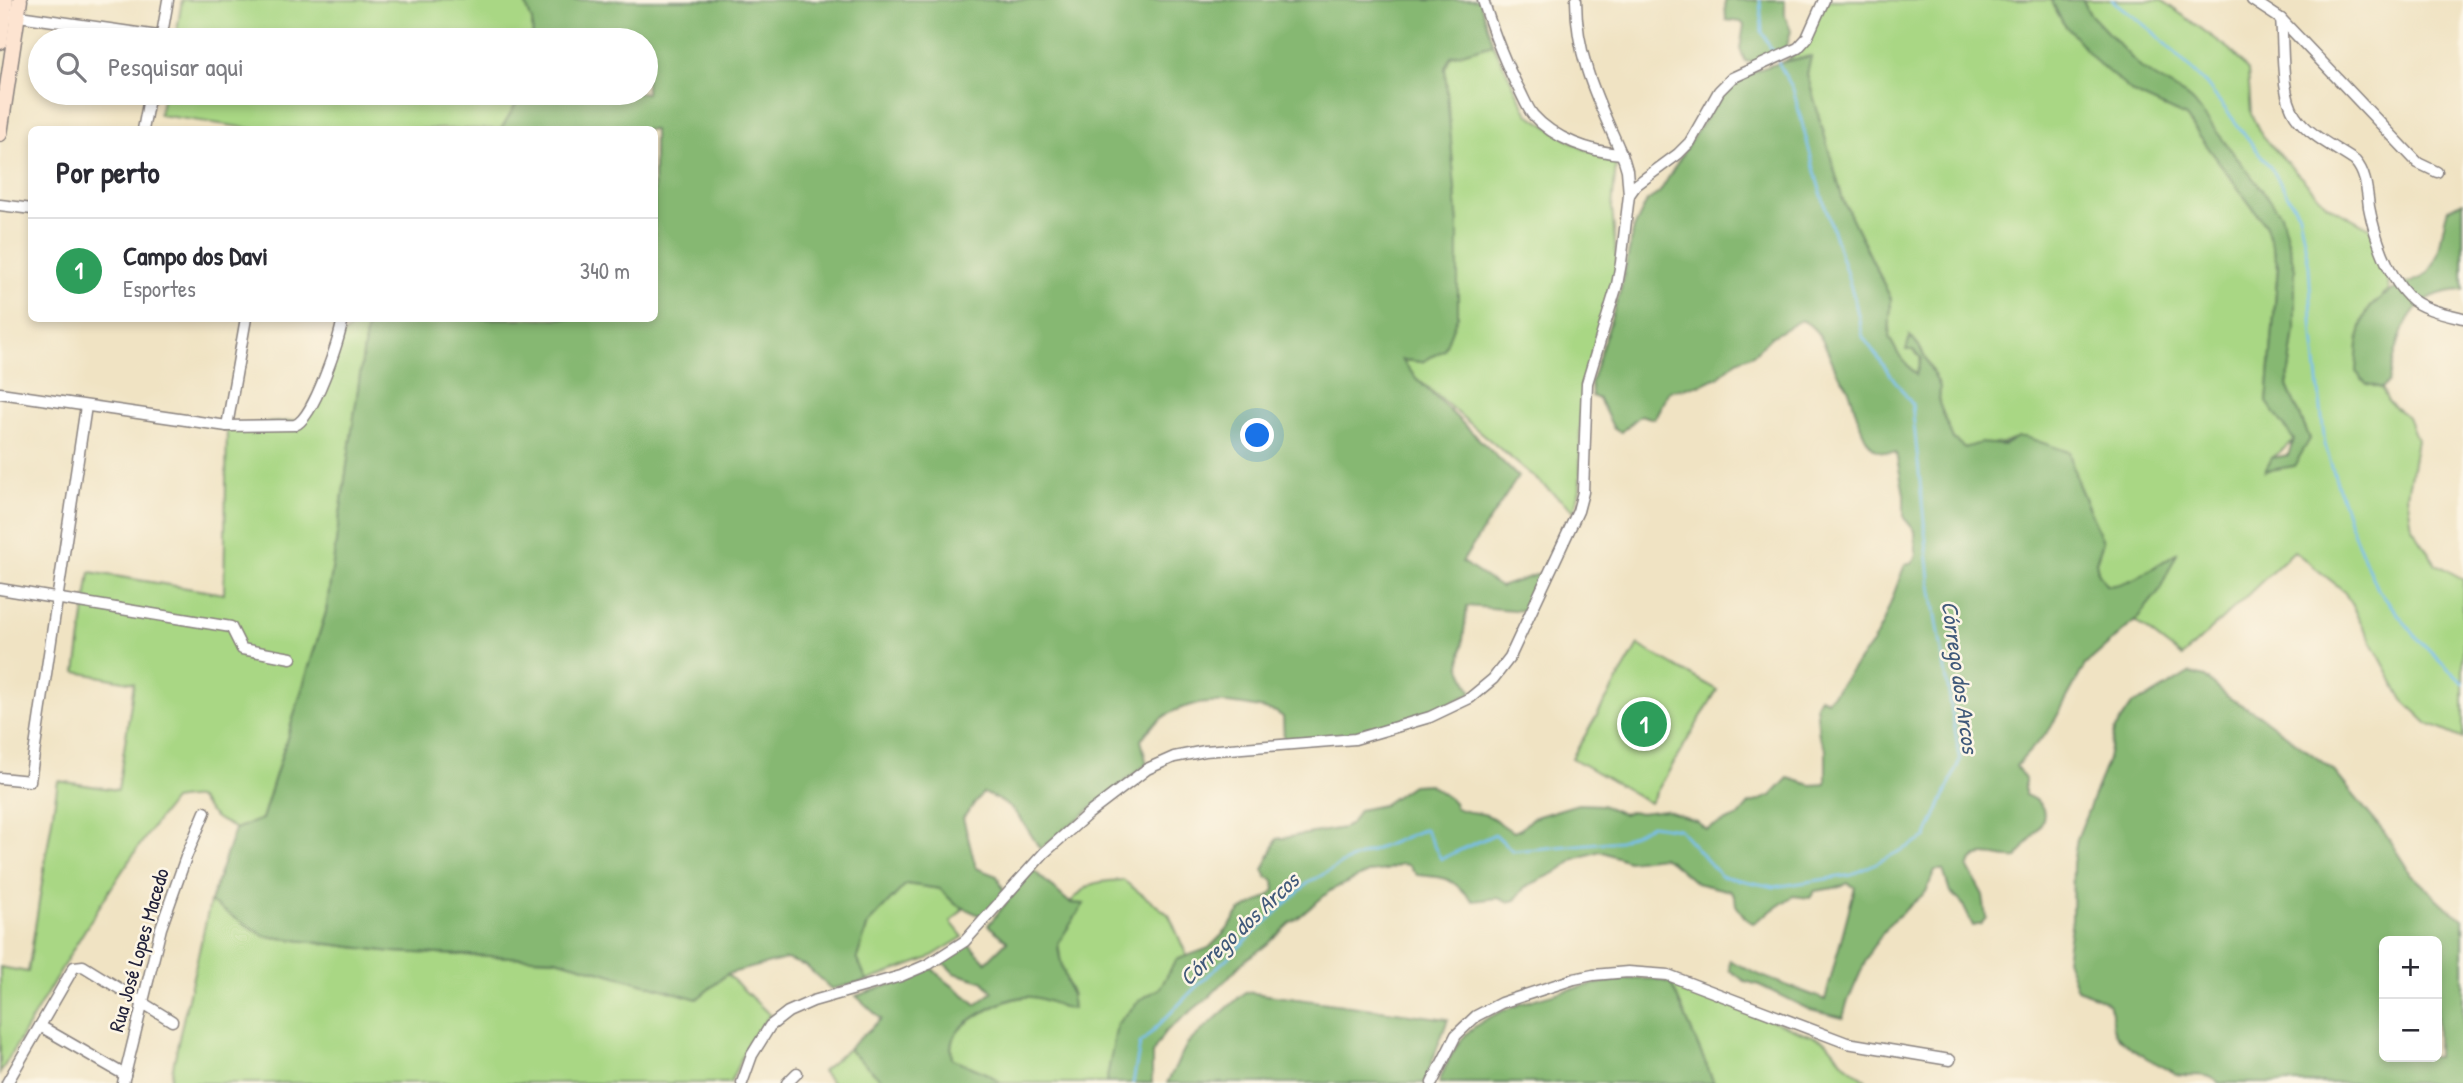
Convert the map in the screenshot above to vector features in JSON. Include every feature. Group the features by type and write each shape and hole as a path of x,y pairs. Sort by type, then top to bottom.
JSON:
{"street":[{"path":"0,42 10,10 20,0"},
{"path":"163,28 168,0"},
{"path":"1483,0 1502,55 1532,114 1546,128 1581,145 1607,153 1622,154"},
{"path":"741,1083 752,1055 771,1026 788,1012 813,1001 901,976 929,964 965,941 1044,853 1088,814 1147,769 1174,757 1205,751 1355,739 1430,717 1470,698 1493,679 1510,657 1578,511 1583,492 1587,383 1619,274 1629,195 1628,170 1595,97 1577,33 1576,0"},
{"path":"1629,195 1636,185 1690,142 1719,91 1732,78 1798,48 1807,38 1824,0"},
{"path":"2252,0 2281,19 2418,163 2437,172"},
{"path":"10,10 107,28"},
{"path":"0,134 10,10"},
{"path":"2281,19 2287,94 2294,114 2305,127 2362,168 2373,227 2389,267 2408,296 2425,306 2463,318"},
{"path":"143,126 147,105"},
{"path":"0,205 28,208"},
{"path":"227,426 245,322"},
{"path":"0,393 227,426 295,425 304,420 315,400 342,322"},
{"path":"0,778 30,781 86,406"},
{"path":"0,589 231,627 242,649 291,659"},
{"name":"Rua José Lopes Macedo","path":"124,1079 161,928 205,811"},
{"path":"7,1083 70,970 83,966 172,1021"},
{"path":"1432,1083 1455,1035 1476,1016 1501,1003 1574,979 1628,972 1668,975 1847,1043 1950,1060"},
{"path":"40,1026 124,1079"},
{"path":"787,1083 797,1073"}],"green space":[{"path":"182,0 524,0 532,28 177,28"},
{"path":"524,0 1479,0 1493,44 1451,56 1445,68 1458,226 1458,315 1444,350 1422,362 1402,360 1416,378 1518,477 1462,562 1500,587 1542,573 1525,611 1467,606 1460,666 1472,693 1430,712 1355,734 1284,742 1283,717 1276,712 1239,704 1202,703 1184,707 1168,714 1141,740 1147,764 1040,849 1011,808 983,793 963,818 976,868 997,876 1005,893 983,917 955,904 940,889 906,884 868,924 857,958 867,981 831,989 806,966 786,959 727,974 697,999 556,959 392,952 264,936 210,902 235,829 262,819 326,612 368,322 658,322 658,126 503,126 516,105 658,105 658,28 532,28"},
{"path":"1725,0 1785,0 1785,16 1791,31 1785,52 1755,63 1745,61 1740,49 1744,25 1726,20"},
{"path":"1828,0 2051,0 2063,23 2133,93 2186,117 2266,226 2278,266 2267,402 2295,440 2272,458 2266,471 2310,439 2287,386 2295,330 2295,269 2191,99 2142,70 2089,13 2083,0 2161,0 2231,50 2248,71 2251,114 2262,136 2327,205 2370,228 2387,267 2389,291 2382,295 2375,387 2382,388 2388,402 2408,417 2417,440 2407,495 2412,527 2436,564 2463,579 2463,739 2428,724 2403,700 2344,591 2294,551 2182,657 2135,621 2159,591 2175,554 2132,580 2106,585 2098,572 2096,562 2103,541 2078,484 2069,452 2018,438 2004,443 1965,448 1953,439 1939,403 1940,387 1919,346 1910,337 1913,350 1921,358 1916,375 1898,354 1889,337 1891,299 1843,200 1807,74 1811,57 1783,62 1793,56"},
{"path":"2051,0 2083,0 2089,13 2142,69 2191,99 2281,214 2295,269 2295,330 2287,386 2310,439 2294,466 2265,471 2272,458 2288,455 2294,440 2267,402 2278,266 2266,226 2186,117 2133,93 2098,63 2063,23"},
{"path":"1493,44 1528,114 1582,148 1612,159 1616,164 1612,208 1617,266 1584,382 1580,420 1580,489 1574,511 1416,378 1401,360 1422,362 1458,316 1458,226 1445,68 1451,56"},
{"path":"1811,56 1807,74 1843,200 1891,299 1889,337 1898,354 1916,375 1921,358 1913,350 1906,350 1910,336 1919,346 1940,387 1939,403 1953,439 1965,448 1980,443 2004,445 2018,437 2026,437 2069,452 2078,484 2103,541 2096,562 2098,572 2106,585 2133,579 2177,553 2159,591 2135,621 2085,665 2050,729 2016,766 2025,779 2025,795 2037,801 2044,816 2036,833 2017,858 1982,855 1971,861 1968,868 1983,895 1986,918 1981,924 1973,926 1962,903 1950,892 1943,870 1935,870 1926,892 1888,925 1870,951 1843,1018 1810,1010 1745,981 1729,970 1730,960 1825,1000 1855,887 1847,883 1840,887 1815,891 1810,898 1793,896 1753,923 1746,919 1730,891 1696,883 1662,857 1628,861 1600,851 1575,859 1555,873 1525,887 1515,900 1507,902 1498,898 1473,901 1448,880 1417,875 1409,865 1401,864 1370,872 1331,890 1267,945 1246,959 1210,996 1164,1033 1152,1054 1152,1083 1106,1083 1117,1024 1140,1000 1160,988 1176,960 1209,948 1226,931 1240,911 1275,890 1274,881 1267,877 1263,870 1277,839 1343,828 1351,824 1359,810 1383,805 1412,785 1429,784 1454,802 1455,807 1489,816 1514,832 1532,818 1578,804 1602,805 1623,814 1632,811 1640,813 1665,810 1696,821 1706,829 1739,816 1749,804 1771,796 1788,778 1811,785 1826,784 1826,750 1819,736 1816,704 1820,697 1827,700 1833,694 1873,642 1905,564 1913,562 1916,555 1915,531 1904,518 1904,494 1896,453 1880,451 1870,444 1862,430 1848,387 1837,372 1823,342 1814,329 1801,320 1771,337 1754,354 1737,361 1718,377 1703,384 1669,391 1654,419 1641,415 1621,432 1614,429 1599,399 1592,396 1591,383 1621,288 1634,228 1647,201 1659,193 1696,132 1729,88 1756,71"},
{"path":"161,105 516,105 503,126 234,126 159,115"},
{"path":"2463,202 2463,290 2443,293 2428,299 2417,308 2401,334 2388,383 2382,388 2367,384 2356,372 2358,341 2364,318 2378,299 2429,272 2437,257 2448,209"},
{"path":"356,322 368,322 326,612 262,819 235,829 215,817 196,798 173,800 104,899 0,1073 0,967 28,972 58,781 118,790 134,683 76,672 90,572 224,594 227,426 304,420 336,342"},
{"path":"1638,645 1717,690 1650,803 1572,758"},
{"path":"2189,673 2205,677 2229,698 2258,714 2333,770 2384,832 2411,874 2463,919 2463,1083 2219,1083 2204,1075 2177,1074 2129,1046 2114,1031 2112,1013 2107,1004 2098,997 2077,989 2066,959 2072,919 2073,863 2077,839 2107,762 2114,731 2133,703 2149,697"},
{"path":"1033,870 1070,903 1084,904 1058,943 1073,1009 1037,998 1022,997 988,1009 959,1030 952,1042 952,1058 990,1075 1001,1083 888,1083 882,1080 848,1049 881,1019 856,996 902,981 931,967 976,1005 993,992 982,981 954,973 941,960 968,943 986,962 1007,941 988,925"},
{"path":"1123,880 1169,915 1187,956 1176,960 1160,988 1140,1000 1106,1083 1001,1083 990,1075 952,1058 951,1044 956,1034 983,1012 1016,999 1030,997 1045,999 1062,1007 1073,995 1062,972 1058,942 1083,905 1070,903 1082,890 1093,884"},
{"path":"906,884 940,889 955,904 964,908 951,922 963,937 927,959 867,981 857,958 868,924"},
{"path":"210,902 264,936 392,952 556,959 697,999 727,974 770,1015 749,1041 730,1083 170,1083"},
{"path":"1626,979 1656,979 1671,983 1714,1083 1439,1083 1457,1045 1473,1028 1488,1018 1546,996"},
{"path":"1671,983 1826,1041 1844,1063 1870,1083 1714,1083"},
{"path":"1245,992 1448,1019 1424,1083 1167,1083 1187,1044"},
{"path":"848,1049 888,1083 832,1083 822,1071"}],"waterway":[{"name":"Córrego dos Arcos","path":"1760,0 1762,32 1775,56"},
{"path":"2112,0 2152,31 2206,84 2273,171 2299,214 2309,266 2313,336 2325,445 2350,524 2376,587 2419,640 2463,683"},
{"name":"Córrego dos Arcos","path":"1133,1083 1140,1044 1197,986 1308,883 1345,862 1425,829 1441,859 1495,834 1513,851 1620,841 1651,825 1679,829 1721,876 1774,887 1852,875 1926,838 1960,760 1930,579 1912,404 1863,337 1854,297 1818,183 1793,89 1778,62"}],"place":[{"name":"Campo dos Davi","path":"1644,724"}]}
